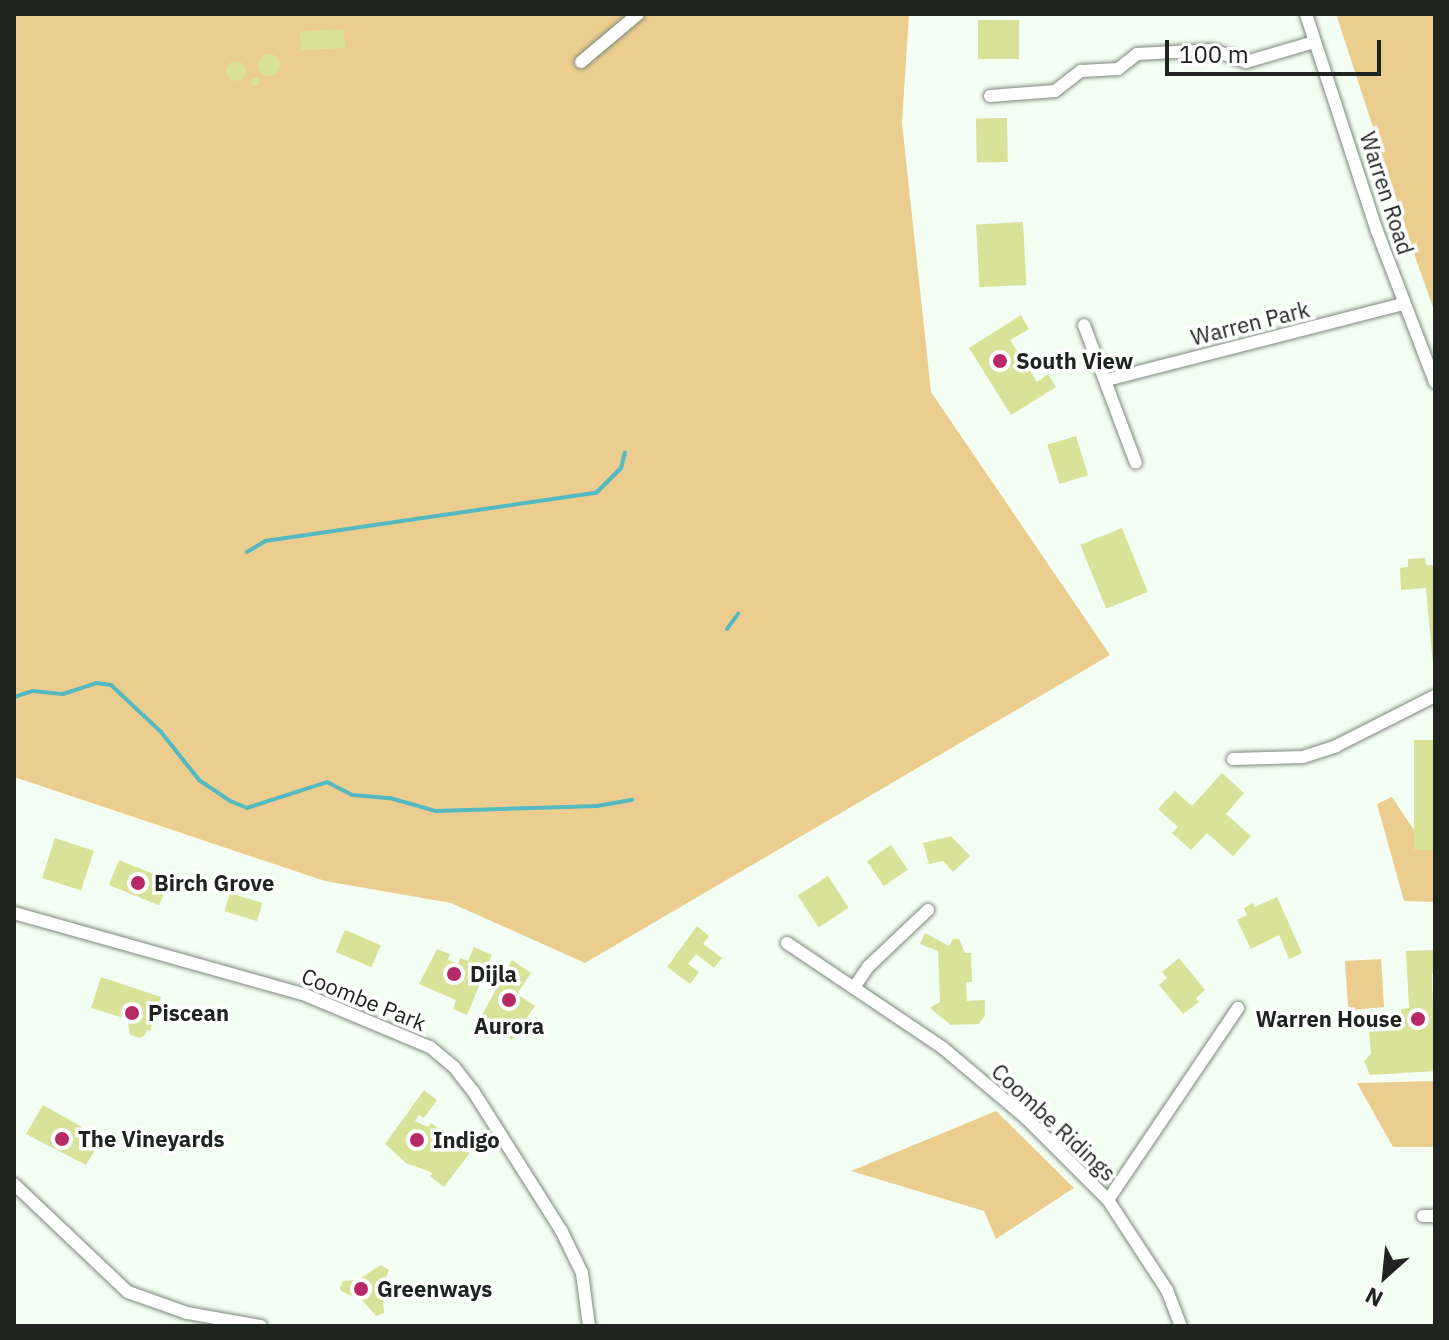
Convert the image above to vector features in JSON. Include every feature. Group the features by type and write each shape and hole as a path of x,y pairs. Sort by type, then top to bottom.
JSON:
{"street":[{"path":"581,62 638,14"},
{"name":"Warren Road","path":"1306,14 1403,304 1435,382"},
{"path":"990,96 1055,91 1081,71 1118,69 1137,54 1213,50 1246,62 1314,42"},
{"name":"Warren Park","path":"1107,380 1403,304"},
{"path":"1084,325 1136,463"},
{"path":"1233,759 1303,757 1336,746 1435,696"},
{"path":"854,988 868,967 928,910"},
{"name":"Coombe Park","path":"14,913 303,994 430,1047 454,1067 473,1091 561,1230 582,1273 589,1326"},
{"name":"Coombe Ridings","path":"787,943 943,1048 1026,1118 1108,1200 1167,1290 1181,1326"},
{"path":"1108,1200 1238,1008"},
{"path":"14,1184 128,1292 187,1313 261,1326"}],"shaded area":[{"path":"14,14 909,14 902,123 931,392 1110,655 585,963 451,903 325,881 14,777"},
{"path":"1336,14 1435,14 1435,313 1418,265"},
{"path":"1392,797 1416,833 1416,849 1435,849 1435,902 1404,901 1377,804"},
{"path":"1381,959 1384,1007 1353,1010 1348,1006 1345,961"},
{"path":"1435,1081 1435,1147 1393,1147 1357,1083"},
{"path":"996,1111 1074,1188 996,1239 984,1211 851,1171"}],"building":[{"path":"978,20 1019,20 1019,59 978,59"},
{"path":"344,29 345,48 301,50 300,31"},
{"path":"265,54 273,54 280,65 273,76 265,76 258,69 258,61"},
{"path":"236,61 243,64 246,71 243,78 236,81 229,78 226,71 229,64"},
{"path":"255,76 260,81 255,86 250,81"},
{"path":"1007,118 1008,162 977,163 976,119"},
{"path":"1023,222 1026,285 979,287 976,224"},
{"name":"South View","path":"1021,315 1029,329 1010,340 1037,382 1048,374 1056,387 1011,415 969,348"},
{"path":"1076,436 1088,475 1059,484 1047,445"},
{"path":"1122,528 1148,592 1106,609 1080,545"},
{"path":"1425,558 1426,565 1435,565 1435,686 1426,588 1401,590 1400,568 1408,567 1408,559"},
{"path":"1414,740 1435,740 1435,850 1414,850"},
{"path":"1222,773 1244,793 1226,814 1251,836 1233,856 1207,833 1191,850 1172,833 1178,827 1158,809 1175,791 1192,806"},
{"path":"951,836 970,856 953,872 943,861 929,864 923,843"},
{"path":"55,838 94,851 81,891 42,878"},
{"path":"891,845 908,870 884,886 867,861"},
{"name":"Birch Grove","path":"119,860 169,880 159,905 109,885"},
{"path":"828,876 849,908 819,927 798,896"},
{"path":"230,893 263,903 257,921 224,911"},
{"path":"1277,897 1302,953 1289,959 1279,935 1251,949 1237,920 1247,915 1244,908 1253,903 1255,907"},
{"path":"697,926 709,936 703,944 722,958 714,968 696,954 688,964 699,972 690,984 667,967"},
{"path":"345,930 381,945 372,967 336,952"},
{"path":"925,933 949,946 953,939 959,939 965,953 971,953 972,982 966,982 967,1001 985,1000 985,1015 979,1024 951,1025 930,1008 940,1002 938,951 920,944"},
{"name":"Dijla","path":"474,947 492,955 467,1015 453,1009 456,1000 419,984 437,949 450,954 448,960 458,964 460,958 468,961"},
{"name":"Warren House","path":"1435,950 1435,973 1432,973 1435,1071 1370,1075 1364,1061 1371,1054 1369,1032 1402,1030 1401,1009 1409,1008 1406,951"},
{"path":"1179,958 1205,990 1196,998 1199,1002 1183,1014 1159,985 1167,978 1162,972"},
{"name":"Aurora","path":"512,960 531,973 517,994 535,1006 512,1040 504,1035 497,1038 480,1019"},
{"name":"Piscean","path":"101,977 161,997 150,1031 147,1030 140,1038 130,1035 127,1019 91,1008"},
{"name":"Indigo","path":"424,1090 437,1100 424,1118 419,1115 415,1121 428,1127 431,1123 446,1134 443,1138 451,1146 455,1142 463,1142 468,1146 469,1154 444,1187 430,1176 433,1173 406,1163 385,1144"},
{"name":"The Vineyards","path":"43,1105 82,1127 79,1132 99,1143 86,1165 26,1134"},
{"name":"Greenways","path":"381,1265 389,1270 382,1287 384,1313 376,1316 363,1301 341,1291 340,1287 343,1281 358,1280"}],"waterway":[{"path":"247,552 265,541 596,493 621,468 625,452"},
{"path":"727,629 738,614"},
{"path":"14,697 33,691 63,694 96,683 111,685 161,732 199,780 230,801 247,808 327,782 353,795 390,798 436,811 597,806 632,800"}],"place":[{"name":"South View","path":"1000,361"},
{"name":"Birch Grove","path":"138,883"},
{"name":"Dijla","path":"454,974"},
{"name":"Aurora","path":"509,1000"},
{"name":"Piscean","path":"132,1013"},
{"name":"Warren House","path":"1418,1019"},
{"name":"The Vineyards","path":"62,1139"},
{"name":"Indigo","path":"417,1140"},
{"name":"Greenways","path":"361,1289"}]}
